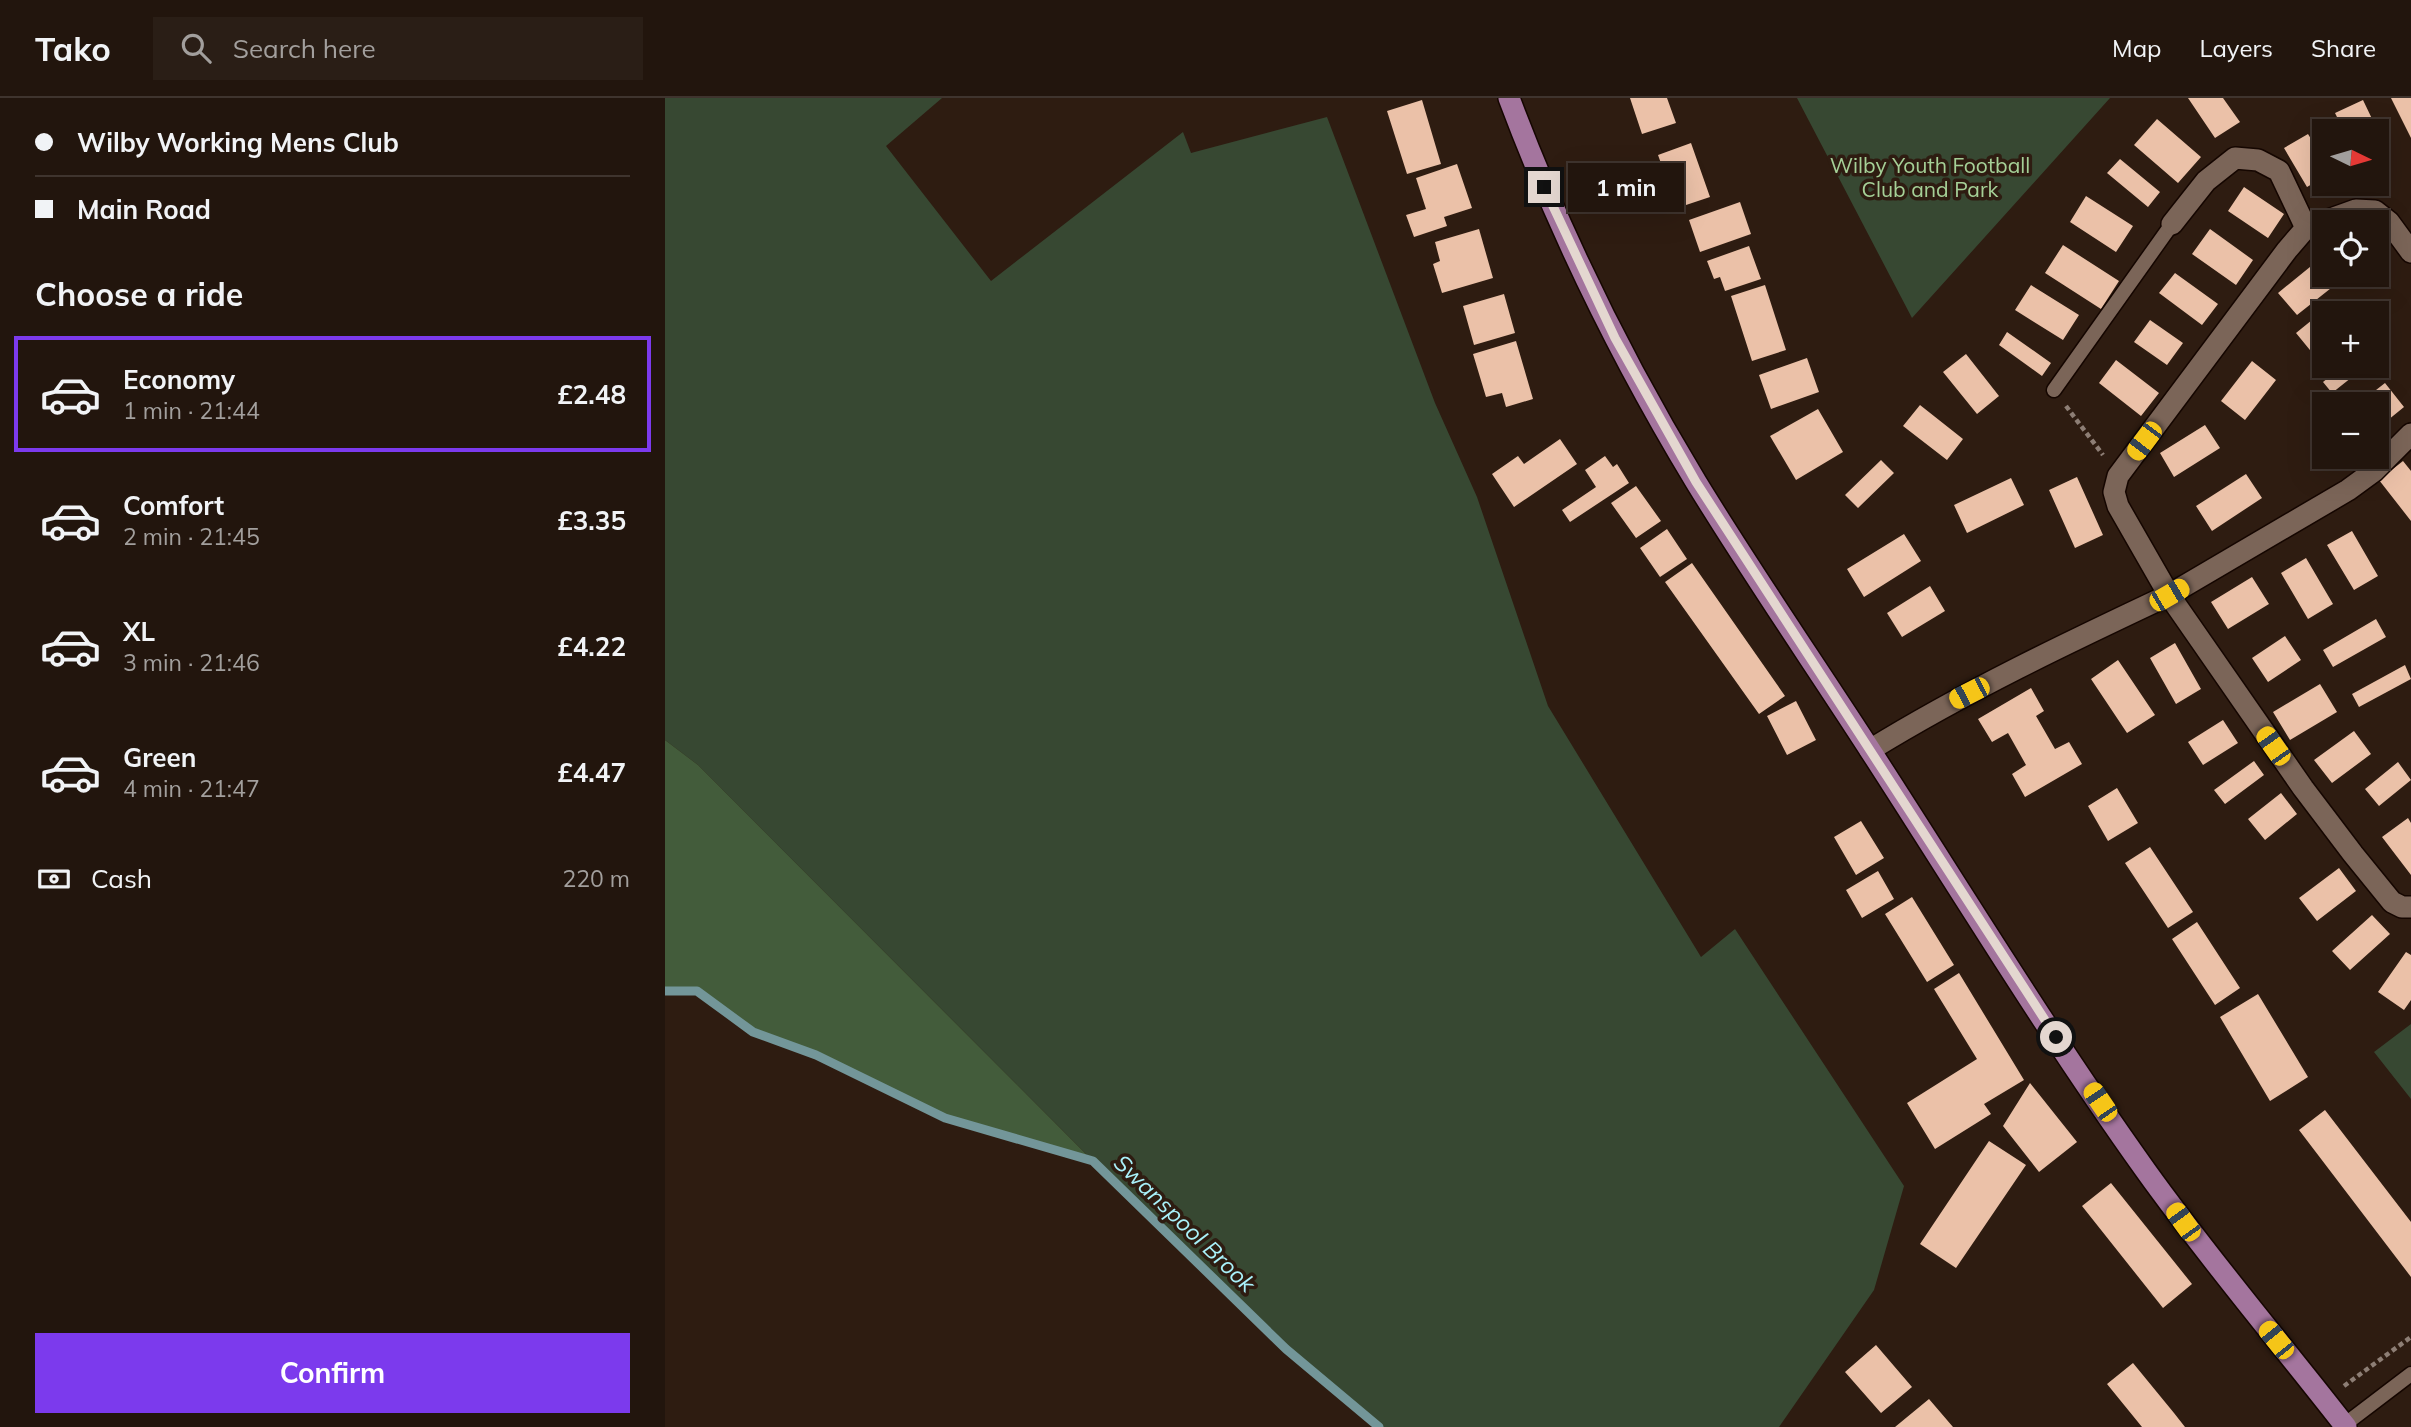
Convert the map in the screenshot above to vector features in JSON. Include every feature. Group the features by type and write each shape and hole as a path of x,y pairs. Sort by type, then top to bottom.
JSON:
{"main road":[{"path":"1509,98 1534,166 1615,338 1696,482 2143,1168 2345,1426"}],"street":[{"path":"2172,225 2206,180 2235,158 2258,160 2279,171 2306,228"},
{"path":"2411,252 2389,222 2375,211 2356,210 2306,228 2118,476 2114,492 2118,506 2169,595 2303,788 2392,902 2402,907 2411,907"},
{"path":"1870,750 1929,714 2054,649 2169,595 2348,490 2374,471 2411,434"}],"lane":[{"path":"2054,390 2172,225"},
{"path":"2345,1426 2411,1374"}],"path":[{"path":"2054,390 2118,476"},
{"path":"2324,1400 2411,1337"}],"green space":[{"path":"665,98 942,98 886,146 991,281 1183,132 1191,153 1327,117 1435,403 1477,497 1548,706 1701,957 1735,929 1904,1186 1874,1290 1779,1427 1379,1427 1286,1349 1165,1233 698,765 665,740"},
{"name":"Wilby Youth Football Club and Park","path":"1797,98 2110,98 1912,318"},
{"path":"665,740 698,765 1093,1161 945,1118 816,1055 753,1032 697,991 665,991"},
{"path":"2411,1024 2411,1099 2374,1052"}],"building":[{"path":"1630,98 1667,98 1676,123 1642,134"},
{"path":"2188,98 2223,98 2240,122 2215,138"},
{"path":"2391,98 2411,98 2411,138"},
{"path":"1422,100 1441,164 1407,174 1387,111"},
{"path":"2363,100 2372,119 2338,119 2335,113"},
{"path":"2157,119 2201,157 2178,183 2134,145"},
{"path":"2308,134 2312,140 2312,184 2307,187 2284,148"},
{"path":"1691,143 1710,197 1677,208 1658,155"},
{"path":"2120,159 2160,192 2148,207 2107,173"},
{"path":"1457,164 1472,208 1444,217 1447,226 1414,237 1406,215 1426,209 1416,178"},
{"path":"2244,187 2284,214 2268,238 2228,211"},
{"path":"2086,196 2133,226 2116,252 2070,222"},
{"path":"1740,202 1751,234 1700,252 1689,220"},
{"path":"1479,229 1493,278 1442,293 1433,264 1440,261 1435,242"},
{"path":"2210,229 2253,260 2236,285 2192,254"},
{"path":"2063,245 2119,281 2101,309 2045,273"},
{"path":"1749,246 1761,279 1725,291 1720,277 1714,279 1707,261"},
{"path":"2312,265 2312,287 2332,287 2297,315 2278,293"},
{"path":"2175,273 2218,304 2202,325 2159,293"},
{"path":"1765,285 1786,350 1752,361 1731,296"},
{"path":"2031,285 2079,315 2063,340 2015,310"},
{"path":"1504,294 1515,333 1474,345 1463,306"},
{"path":"2150,320 2183,343 2167,365 2134,342"},
{"path":"2312,320 2312,353 2296,333"},
{"path":"2007,332 2051,363 2042,376 1999,345"},
{"path":"1516,341 1533,399 1506,407 1502,393 1486,397 1473,354"},
{"path":"1966,354 1999,396 1977,414 1943,372"},
{"path":"1807,358 1819,392 1771,409 1759,375"},
{"path":"2116,360 2159,393 2141,416 2099,383"},
{"path":"2252,361 2276,380 2245,420 2221,401"},
{"path":"2328,378 2351,378 2333,392 2323,382"},
{"path":"2385,383 2404,407 2389,419 2389,392 2373,392"},
{"path":"1920,405 1963,439 1947,460 1903,426"},
{"path":"1818,409 1843,452 1796,480 1770,436"},
{"path":"2205,425 2220,448 2174,477 2160,453"},
{"path":"1560,439 1577,464 1514,507 1492,474 1518,456 1524,464"},
{"path":"1605,456 1613,467 1617,464 1629,483 1570,522 1562,510 1596,487 1585,470"},
{"path":"1881,460 1894,473 1858,508 1845,495"},
{"path":"2403,461 2411,471 2411,521 2379,480"},
{"path":"2246,474 2262,498 2212,531 2196,506"},
{"path":"2077,477 2103,535 2075,548 2049,490"},
{"path":"2011,478 2024,505 1967,533 1954,505"},
{"path":"1636,486 1661,521 1636,538 1611,503"},
{"path":"1667,529 1687,559 1660,577 1640,548"},
{"path":"2352,531 2378,576 2354,590 2327,545"},
{"path":"1904,534 1921,561 1864,597 1847,569"},
{"path":"2306,558 2333,604 2308,619 2281,573"},
{"path":"1692,563 1785,696 1759,714 1665,582"},
{"path":"2252,577 2269,604 2228,629 2211,602"},
{"path":"1930,586 1945,611 1902,637 1887,613"},
{"path":"2376,619 2386,637 2333,667 2323,650"},
{"path":"2285,636 2301,660 2268,682 2252,658"},
{"path":"2175,643 2201,689 2176,704 2150,658"},
{"path":"2118,660 2155,715 2127,733 2091,679"},
{"path":"2405,665 2411,679 2359,707 2352,694"},
{"path":"2320,684 2337,712 2290,740 2273,712"},
{"path":"2031,688 2044,711 2036,716 2055,749 2069,742 2082,764 2025,797 2012,774 2026,765 2008,733 1992,742 1978,719"},
{"path":"1796,701 1816,740 1787,755 1767,716"},
{"path":"2223,720 2238,743 2203,765 2188,742"},
{"path":"2354,731 2371,754 2332,783 2314,760"},
{"path":"2254,761 2264,775 2225,804 2214,790"},
{"path":"2398,762 2411,780 2379,806 2365,789"},
{"path":"2117,788 2138,823 2108,841 2088,806"},
{"path":"2281,793 2297,814 2265,840 2248,819"},
{"path":"2408,818 2411,823 2411,875 2382,837"},
{"path":"1861,821 1884,858 1856,875 1834,837"},
{"path":"2150,847 2193,912 2168,928 2125,863"},
{"path":"2339,868 2356,891 2317,921 2299,898"},
{"path":"1878,871 1894,899 1862,918 1846,890"},
{"path":"1912,897 1954,965 1927,982 1885,914"},
{"path":"2372,915 2390,934 2350,970 2332,951"},
{"path":"2197,922 2240,988 2215,1005 2172,939"},
{"path":"2406,952 2411,955 2411,1000 2404,1010 2378,992"},
{"path":"1959,973 2024,1080 1984,1104 1991,1114 1935,1149 1907,1103 1977,1059 1934,989"},
{"path":"2258,994 2308,1077 2270,1101 2220,1017"},
{"path":"2030,1083 2077,1142 2039,1172 2003,1126"},
{"path":"2325,1110 2411,1222 2411,1277 2299,1130"},
{"path":"1989,1141 2026,1165 1956,1268 1920,1244"},
{"path":"2111,1183 2192,1284 2163,1308 2082,1206"},
{"path":"1876,1345 1912,1387 1881,1413 1845,1372"},
{"path":"2133,1363 2185,1427 2142,1427 2107,1384"},
{"path":"1929,1399 1953,1427 1895,1427"}],"waterway":[{"name":"Swanspool Brook","path":"665,991 697,991 753,1032 816,1055 945,1118 1093,1161 1286,1349 1379,1427"}],"route":[{"path":"1544,187 1615,338 1696,482 2056,1037"}]}
